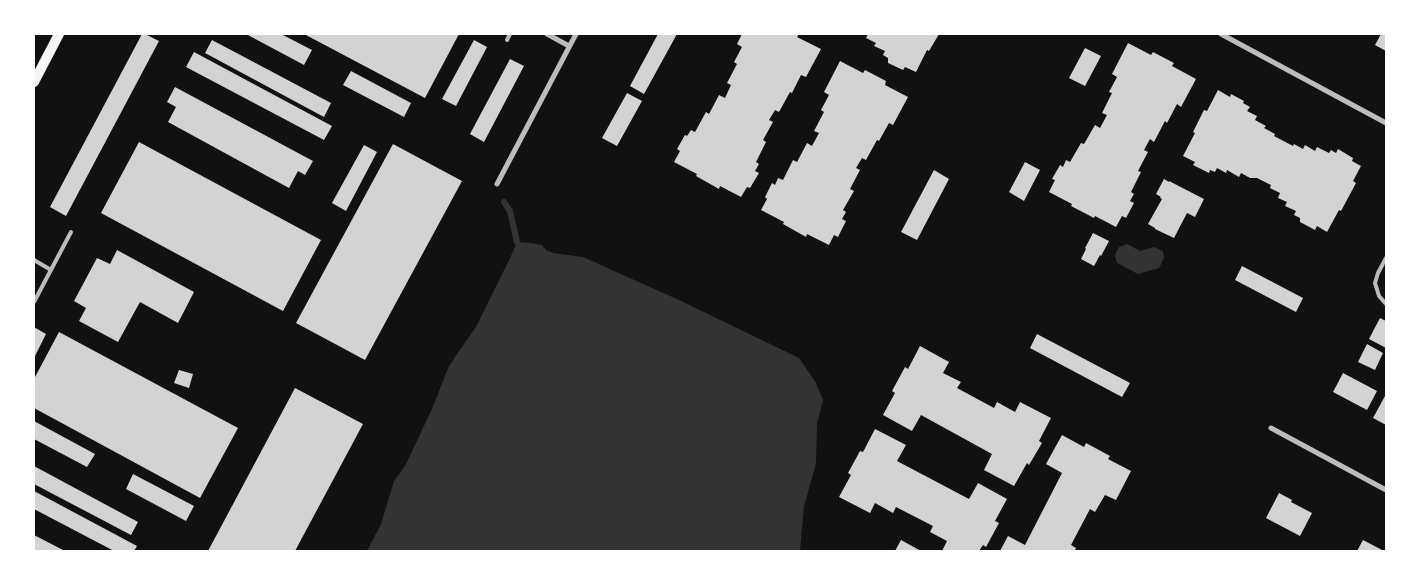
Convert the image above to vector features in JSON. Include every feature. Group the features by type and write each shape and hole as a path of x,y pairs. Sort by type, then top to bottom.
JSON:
{"main road":[{"path":"34,82 60,34"}],"street":[{"path":"547,34 569,46"},
{"path":"497,184 576,34"},
{"path":"1222,34 1386,123"},
{"path":"1271,428 1386,490"}],"lane":[{"path":"507,40 510,34"},
{"path":"34,302 71,232"},
{"path":"1386,258 1375,283 1379,296 1386,304"},
{"path":"34,260 51,270"}],"shaded area":[{"path":"517,242 542,245 546,250 553,253 583,257 679,300 799,358 816,383 823,400 817,424 816,464 804,506 800,551 367,551 381,524 394,481 405,466 432,409 448,368 476,327"},
{"path":"1127,244 1140,251 1154,247 1163,251 1164,258 1159,268 1138,274 1117,263 1115,255 1119,247"}],"building":[{"path":"142,34 159,41 66,216 50,207"},
{"path":"246,34 281,34 312,50 304,65"},
{"path":"304,34 459,34 425,98"},
{"path":"658,34 677,34 644,94 630,86"},
{"path":"742,34 799,34 797,37 821,49 806,77 801,75 779,112 775,110 769,120 773,122 763,140 766,142 756,162 759,164 755,171 759,173 750,188 747,187 741,197 720,186 719,189 696,176 697,174 674,162 680,151 677,149 685,135 687,136 691,130 695,132 706,112 709,114 719,95 725,98 731,85 727,83 737,64 734,62 742,47 737,44"},
{"path":"868,34 939,34 929,51 927,50 916,72 905,67 903,70 888,63 888,58 883,55 885,51 874,46 876,43 866,38"},
{"path":"1381,34 1386,34 1386,51 1375,45"},
{"path":"212,40 331,103 324,117 205,53"},
{"path":"474,40 487,47 456,106 442,99"},
{"path":"1128,43 1151,55 1153,52 1174,63 1172,66 1196,79 1181,107 1177,104 1154,142 1150,139 1144,150 1148,152 1138,171 1141,172 1131,192 1134,194 1130,201 1134,203 1126,218 1122,216 1116,227 1071,206 1072,204 1049,192 1055,180 1052,179 1060,165 1063,167 1066,160 1070,162 1081,143 1084,144 1095,125 1100,128 1107,115 1102,113 1112,93 1109,92 1117,77 1112,74"},
{"path":"1085,48 1101,56 1085,86 1069,78"},
{"path":"194,52 332,126 324,140 186,67"},
{"path":"510,59 524,66 484,142 470,134"},
{"path":"840,61 863,73 865,70 886,81 885,85 908,97 893,125 889,123 866,160 862,158 856,168 860,170 850,189 854,191 843,210 846,212 842,219 846,221 838,237 834,235 829,245 807,234 806,237 783,224 784,222 761,210 772,183 775,185 778,178 783,180 793,160 797,162 807,143 812,146 819,133 814,131 824,112 821,110 829,95 824,92"},
{"path":"351,71 411,103 404,117 343,85"},
{"path":"175,87 313,161 305,175 298,171 289,188 168,122 176,107 167,102"},
{"path":"1218,90 1230,97 1231,94 1244,101 1243,103 1250,107 1247,111 1257,116 1255,120 1266,126 1264,128 1275,134 1274,136 1303,149 1305,145 1315,151 1317,147 1329,153 1331,150 1336,153 1338,149 1353,158 1352,161 1361,166 1353,181 1356,183 1327,232 1317,226 1315,230 1300,222 1300,218 1294,215 1296,211 1285,206 1287,202 1278,198 1280,193 1270,188 1271,185 1257,178 1250,178 1241,173 1239,177 1227,170 1226,173 1217,168 1215,172 1210,170 1209,173 1193,165 1195,162 1183,156 1204,110 1207,111"},
{"path":"627,93 642,101 617,146 602,138"},
{"path":"139,142 321,240 283,311 101,213"},
{"path":"393,144 462,181 365,360 296,323"},
{"path":"364,145 377,152 346,211 332,203"},
{"path":"1025,162 1040,170 1024,201 1009,192"},
{"path":"934,170 949,179 917,240 901,232"},
{"path":"1164,179 1204,199 1195,217 1187,213 1174,238 1148,224 1162,199 1156,194"},
{"path":"1093,233 1109,241 1094,266 1081,259"},
{"path":"117,250 194,292 178,323 140,302 118,342 79,321 86,308 74,301 97,258 110,264"},
{"path":"1242,266 1303,298 1296,312 1235,280"},
{"path":"1380,318 1386,321 1386,348 1369,339"},
{"path":"34,327 46,334 34,358"},
{"path":"59,332 238,428 200,498 34,408 34,379"},
{"path":"1037,334 1130,383 1122,397 1030,348"},
{"path":"1367,344 1383,353 1375,370 1358,362"},
{"path":"920,346 949,362 943,373 961,382 957,388 994,408 997,402 1015,412 1020,402 1051,418 1039,441 1042,443 1029,465 1027,463 1014,486 984,470 992,454 921,415 912,431 883,415 895,393 892,391 905,367 908,369"},
{"path":"179,370 193,374 189,388 174,383"},
{"path":"1343,373 1377,391 1367,410 1333,392"},
{"path":"295,388 363,424 295,551 208,551"},
{"path":"1386,397 1386,425 1373,418"},
{"path":"34,421 95,454 87,467 34,439"},
{"path":"875,429 906,445 897,461 969,499 978,483 1007,499 995,521 999,523 986,547 983,545 979,551 942,551 947,541 930,532 933,526 896,507 893,513 875,503 870,513 839,497 851,475 848,473 860,451 863,452"},
{"path":"1062,435 1084,447 1086,443 1110,456 1108,459 1131,471 1116,500 1105,495 1095,512 1090,509 1071,545 1076,548 1075,551 1000,551 1008,536 1025,545 1062,473 1046,464"},
{"path":"34,466 138,522 131,535 34,484"},
{"path":"133,474 194,506 186,521 126,489"},
{"path":"34,491 137,546 134,551 114,551 34,509"},
{"path":"1279,493 1312,513 1300,536 1266,518"},
{"path":"34,535 65,551 34,551"},
{"path":"901,540 921,551 895,551"},
{"path":"1363,540 1384,551 1357,551"}],"waterway":[{"path":"504,202 510,211 517,242"}]}
